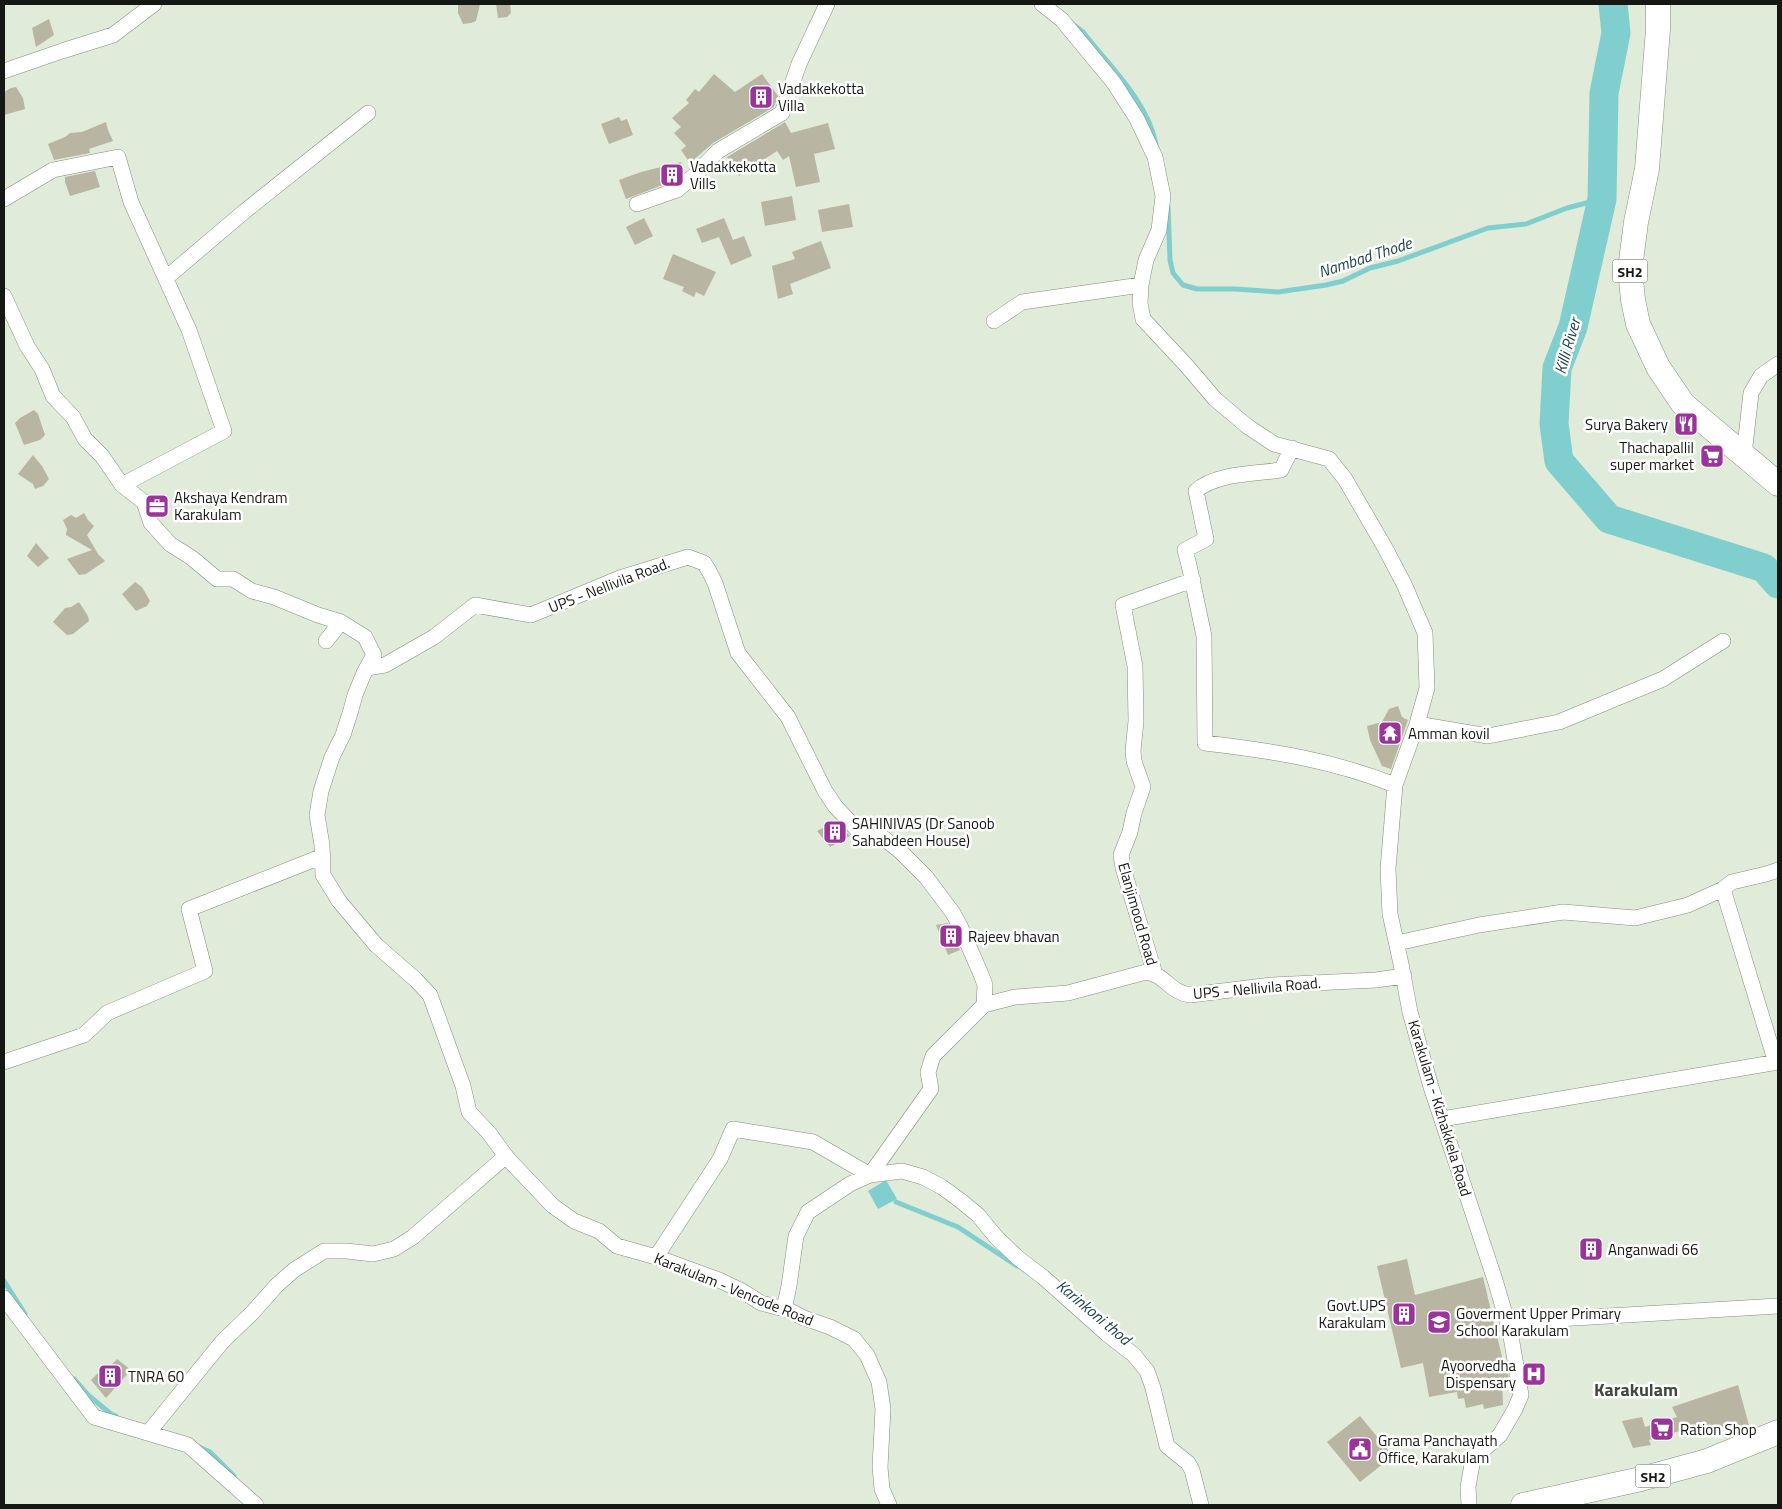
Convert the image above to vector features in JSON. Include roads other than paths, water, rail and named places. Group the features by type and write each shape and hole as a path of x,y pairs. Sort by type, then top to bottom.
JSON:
{"main road":[{"name":"SH2","path":"1658,4 1658,29 1647,169 1636,222 1630,269 1638,324 1658,367 1683,404 1778,484"},
{"name":"SH2","path":"1523,1505 1641,1479 1707,1461 1778,1432"}],"street":[{"path":"4,72 113,35 154,4"},
{"path":"637,204 677,190 696,174 718,151 782,113 799,64 827,4"},
{"path":"1042,4 1062,20 1114,83 1137,119 1155,157 1163,196 1159,230 1146,260 1141,285 1140,303 1143,319 1215,399 1247,426 1274,444 1292,448 1282,470 1224,478 1202,486 1196,491 1206,539 1184,550 1193,580 1204,636 1205,743 1270,750 1319,760 1364,773 1395,785"},
{"path":"166,278 245,211 368,113"},
{"path":"4,199 53,170 118,157 131,202 189,330 224,431 122,485"},
{"path":"994,321 1022,302 1141,285"},
{"name":"Karakulam - Vencode Road","path":"4,296 27,346 42,369 53,396 73,417 85,439 102,456 122,485 144,502 152,523 170,544 192,558 217,579 233,579 252,591 274,597 341,622 364,637 374,655 354,695 352,710 343,735 332,757 321,791 317,815 322,845 323,875 339,901 376,945 430,995 464,1086 469,1112 506,1156 553,1206 574,1221 599,1231 617,1246 656,1257 719,1280 761,1303 784,1309 830,1327 854,1339 867,1355 879,1382 883,1409 880,1467 882,1489 889,1505"},
{"path":"1744,455 1751,393 1762,376 1778,364"},
{"name":"Karakulam - Kizhakkela Road","path":"1292,448 1329,459 1345,479 1404,584 1425,633 1427,688 1417,724 1395,785 1388,870 1390,914 1410,1012 1431,1087 1476,1219 1507,1322 1521,1395 1500,1435 1473,1459 1468,1487 1469,1505"},
{"name":"UPS - Nellivila Road.","path":"366,668 385,665 434,637 475,605 531,615 620,578 658,565 688,557 704,563 715,583 738,653 788,717 825,791 860,834 875,831 901,852 926,877 953,913 985,985 984,1005"},
{"name":"Elanjimood Road","path":"1155,974 1121,856 1143,787 1134,761 1133,751 1136,721 1136,666 1122,605 1193,580"},
{"path":"326,641 341,622"},
{"path":"1417,724 1488,736 1559,722 1663,679 1723,641"},
{"path":"4,1062 84,1035 107,1013 205,971 189,909 322,856"},
{"path":"1397,943 1479,925 1563,912 1635,918 1688,905 1723,889 1732,882 1778,870"},
{"path":"1442,1119 1777,1062 1723,889"},
{"path":"870,1175 931,1089 928,1072 933,1056 984,1005 1015,997 1068,993 1115,982 1146,972 1155,974"},
{"name":"UPS - Nellivila Road.","path":"1155,974 1179,993 1190,995 1272,985 1376,980 1404,976"},
{"path":"656,1257 720,1159 733,1129 813,1142 870,1175"},
{"path":"148,1433 222,1342 294,1270 324,1251 373,1254 394,1249 413,1237 506,1156"},
{"path":"784,1309 796,1236 808,1212 850,1184 870,1175 902,1171 923,1177 942,1186 978,1215 1018,1258 1134,1355 1147,1372 1153,1388 1167,1446 1188,1463 1192,1470 1201,1505"},
{"path":"4,1298 94,1417 188,1446 256,1505"},
{"path":"1507,1322 1778,1306"}],"water":[{"path":"886,1180 897,1199 878,1209 868,1191"}],"waterway":[{"name":"Killi River","path":"1613,4 1616,33 1604,93 1602,199 1573,327 1557,368 1554,424 1559,461 1609,519 1764,568 1778,584"},
{"name":"Nambad Thode","path":"1074,25 1083,32 1136,98 1151,128 1156,144"},
{"name":"Nambad Thode","path":"1168,206 1170,260 1173,273 1183,285 1197,289 1278,292 1343,281 1370,268 1398,261 1488,228 1526,224 1567,208 1602,199"},
{"name":"Karinkoni thod","path":"896,1202 958,1227 1017,1266"},
{"path":"4,1281 25,1314"},
{"path":"74,1379 88,1395 116,1416"},
{"path":"199,1447 210,1452 234,1476"}],"place":[{"name":"Vadakkekotta Villa","path":"761,97"},
{"name":"Vadakkekotta Vills","path":"672,175"},
{"name":"Surya Bakery","path":"1686,424"},
{"name":"Thachapallil super market","path":"1712,456"},
{"name":"Akshaya Kendram Karakulam","path":"157,506"},
{"name":"Amman kovil","path":"1390,733"},
{"name":"SAHINIVAS (Dr Sanoob Sahabdeen House)","path":"835,832"},
{"name":"Rajeev bhavan","path":"951,936"},
{"name":"Anganwadi 66","path":"1591,1249"},
{"name":"Govt.UPS Karakulam","path":"1404,1314"},
{"name":"Goverment Upper Primary School Karakulam","path":"1439,1322"},
{"name":"Ayoorvedha Dispensary","path":"1534,1374"},
{"name":"TNRA 60","path":"110,1376"},
{"name":"Ration Shop","path":"1662,1429"},
{"name":"Grama Panchayath Office, Karakulam","path":"1360,1449"}],"district":[{"name":"Karakulam","path":"1636,1389"}]}
